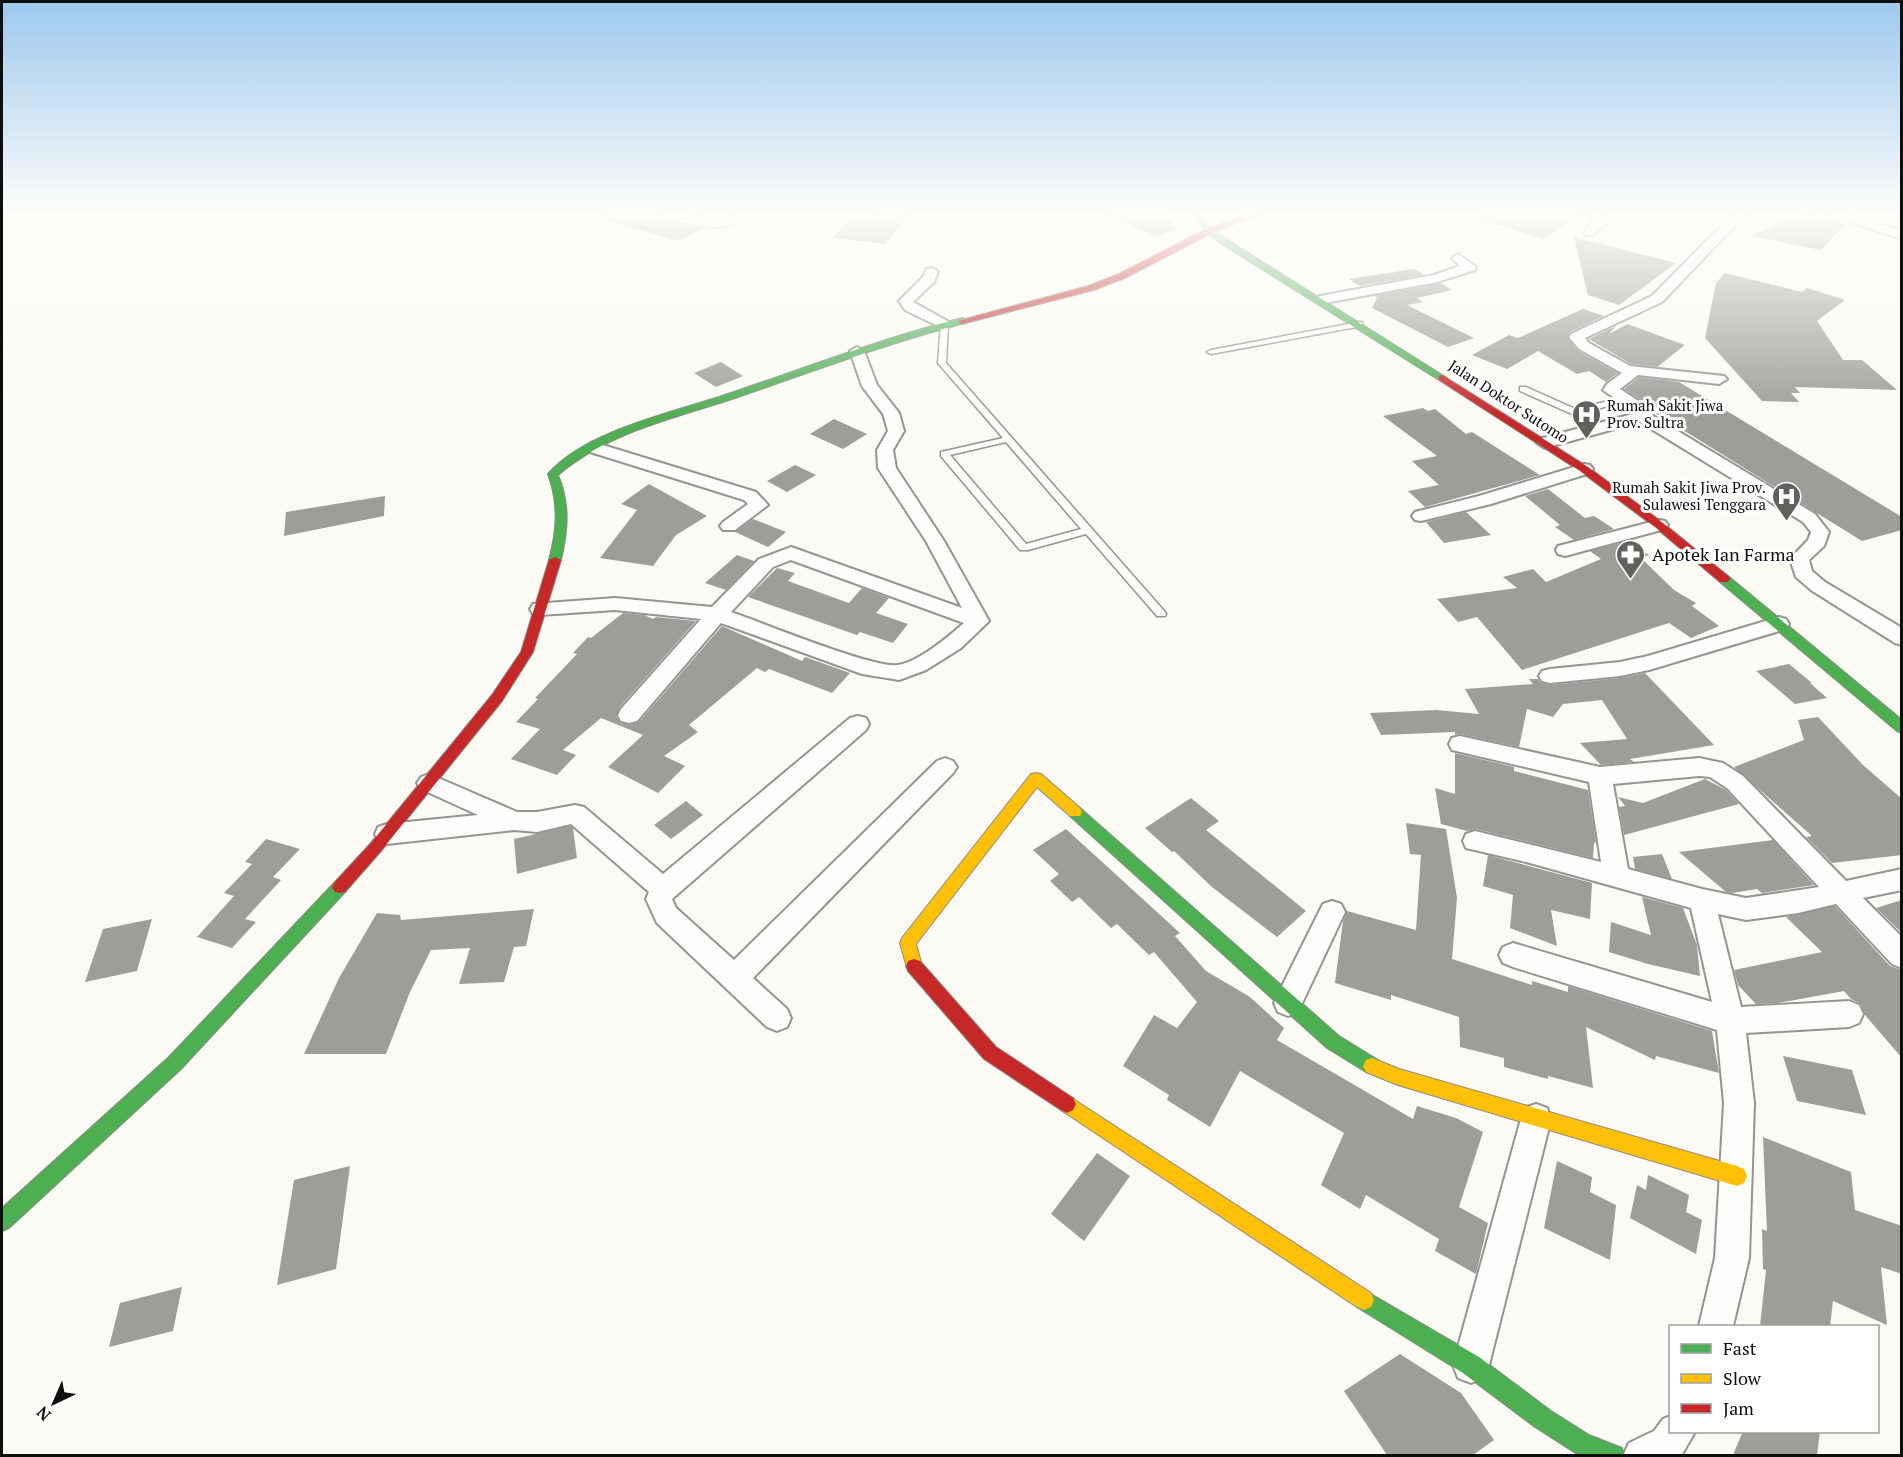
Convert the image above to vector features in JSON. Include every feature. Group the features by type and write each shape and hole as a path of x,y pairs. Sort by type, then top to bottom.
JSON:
{"street":[{"path":"926,282 906,301 910,307 944,325"},
{"path":"2,1221 175,1063 298,934 387,834 496,698 527,652 552,573 561,535 563,507 561,490 553,474 558,467 571,457 658,421 857,351 944,325 1047,302 1107,282"},
{"name":"Jalan Doktor Sutomo","path":"1291,282 1545,442 1584,470 1659,525 1901,727"},
{"path":"1320,300 1416,282"},
{"path":"1674,282 1657,299 1576,336 1584,346 1629,370 1719,379"},
{"path":"857,351 870,386 891,413 896,431 885,450 887,468 935,541 979,621"},
{"path":"1629,370 1632,374 1611,390 1623,400 1645,412 1647,414 1644,417"},
{"path":"1545,442 1644,417 1809,518 1820,532 1817,543 1799,559 1803,573 1818,586 1902,638"},
{"path":"593,447 750,496 756,500 759,505 755,509 729,526"},
{"path":"1421,516 1485,500 1584,470"},
{"path":"1565,550 1659,525"},
{"path":"629,715 717,614 766,563 791,553 979,621"},
{"path":"540,609 615,604 717,614 870,669 899,674 919,665 954,643 979,621"},
{"path":"1550,676 1620,669 1649,663 1779,624"},
{"path":"777,1018 666,915 658,899 663,889 858,724"},
{"path":"1460,744 1600,776 1699,767 1715,769 1735,782 1902,956"},
{"path":"734,978 945,767"},
{"path":"1600,776 1616,876"},
{"path":"1614,1455 1582,1444 1543,1419 1470,1365 1334,1282 990,1053 914,968 908,943 1036,778 1333,1042 1365,1063 1398,1077 1536,1119 1737,1176"},
{"path":"429,783 515,821"},
{"path":"387,834 515,821 537,822 575,814 663,889"},
{"path":"1475,841 1530,853 1702,900 1746,909 1797,902 1902,879"},
{"path":"1702,900 1730,1021 1739,1103 1732,1258 1716,1325"},
{"path":"1288,1003 1332,912"},
{"path":"1513,954 1730,1021 1849,1014"},
{"path":"1470,1365 1536,1119"},
{"path":"1642,1455 1667,1444 1675,1433"}],"lane":[{"path":"1211,352 1359,324"},
{"path":"944,325 942,363 1161,614"},
{"path":"1523,389 1572,411 1581,411 1623,400"},
{"path":"1009,440 944,454 1024,548 1088,530"}],"building":[{"path":"1354,282 1383,282 1360,286"},
{"path":"1585,282 1650,282 1619,305 1588,295"},
{"path":"1761,282 1802,292 1807,288 1845,300 1817,321 1843,360 1862,360 1897,390 1795,387 1800,393 1791,393 1799,402 1762,401 1705,338 1716,283"},
{"path":"1441,283 1452,290 1417,298 1423,302 1407,305 1474,338 1448,347 1372,308 1377,298 1374,296"},
{"path":"1583,309 1604,316 1570,332 1567,337 1578,351 1618,373 1606,382 1589,371 1577,374 1538,351 1507,369 1472,355 1509,335 1518,338"},
{"path":"1627,324 1685,345 1657,367 1631,364 1589,339 1616,326 1609,334"},
{"path":"721,362 743,376 716,387 694,373"},
{"path":"1639,377 1679,382 1902,517 1902,530 1862,541 1654,412 1652,407 1624,389"},
{"path":"1423,408 1428,411 1435,409 1466,434 1472,432 1540,475 1425,507 1408,491 1439,485 1412,461 1437,456 1383,416"},
{"path":"834,419 867,434 843,449 810,434"},
{"path":"795,465 816,475 787,492 767,481"},
{"path":"649,484 707,516 676,535 653,566 600,558 637,510 621,504"},
{"path":"1548,489 1585,518 1594,516 1614,529 1574,540 1555,527 1560,525 1525,496"},
{"path":"385,496 384,516 284,536 286,512"},
{"path":"1466,512 1491,535 1444,543 1426,522"},
{"path":"753,519 786,532 768,547 735,532"},
{"path":"1628,541 1649,555 1641,558 1674,590 1696,603 1692,606 1719,626 1691,638 1669,623 1522,670 1477,617 1458,622 1437,599 1517,588 1503,577 1533,569 1546,582 1601,559 1590,551"},
{"path":"737,555 754,561 726,590 705,583"},
{"path":"777,568 795,573 788,581 849,603 862,588 889,598 876,613 908,624 893,643 860,632 857,635 748,597"},
{"path":"623,613 644,615 653,619 656,617 696,621 619,708 616,716 620,723 630,725 639,722 722,626 802,661 805,657 850,673 832,693 769,669 765,672 757,668 689,725 698,732 664,756 685,766 658,793 608,767 643,735 601,718 563,750 576,755 557,775 511,759 540,729 516,722 538,699 535,698 577,654 573,653 588,637 591,638"},
{"path":"1789,664 1827,698 1795,704 1756,671"},
{"path":"1645,673 1714,745 1630,759 1634,762 1601,765 1580,743 1627,739 1602,700 1563,704 1553,717 1527,709 1519,747 1460,734 1455,735 1455,732 1381,735 1370,713 1436,710 1479,714 1465,689 1533,684 1529,679 1538,679 1541,683 1550,685 1620,678"},
{"path":"1818,717 1863,765 1902,799 1902,855 1832,863 1806,837 1812,836 1734,767 1804,740 1798,720"},
{"path":"1455,753 1514,767 1514,771 1588,790 1596,842 1593,858 1476,829 1467,831 1441,824 1435,788 1455,794"},
{"path":"1705,779 1726,790 1739,804 1624,835 1619,807 1625,806 1618,797 1643,803"},
{"path":"1191,798 1219,821 1206,830 1306,911 1277,937 1212,887 1174,851 1172,852 1145,828"},
{"path":"686,801 703,815 671,839 654,825"},
{"path":"1406,823 1446,829 1457,898 1452,959 1532,985 1532,981 1568,992 1568,986 1712,1031 1719,1073 1656,1056 1655,1060 1586,1027 1593,1088 1548,1076 1548,1079 1504,1067 1504,1058 1460,1047 1459,1017 1391,995 1391,1000 1335,983 1343,921 1347,911 1416,930 1421,855 1410,854"},
{"path":"570,826 573,828 577,858 517,874 514,839"},
{"path":"1066,829 1180,933 1175,936 1206,971 1250,997 1284,1028 1277,1040 1413,1119 1417,1106 1456,1118 1483,1132 1459,1207 1488,1223 1476,1274 1435,1251 1439,1239 1366,1195 1360,1209 1321,1185 1344,1133 1240,1071 1210,1127 1167,1100 1169,1095 1123,1066 1154,1015 1177,1028 1197,1002 1154,952 1149,955 1117,924 1111,928 1079,897 1072,902 1050,881 1059,874 1033,850"},
{"path":"266,839 300,849 273,877 281,880 245,919 256,922 232,948 197,937 234,896 224,893 252,864 245,862"},
{"path":"1773,840 1814,885 1762,893 1757,889 1726,892 1679,852"},
{"path":"1662,854 1672,879 1635,869 1633,857"},
{"path":"1488,855 1592,883 1590,919 1551,910 1557,946 1510,928 1513,895 1483,886"},
{"path":"1642,897 1683,908 1697,945 1700,976 1609,952 1611,922 1651,935"},
{"path":"1902,900 1902,933 1876,908"},
{"path":"1835,906 1890,966 1902,970 1902,1058 1865,1015 1861,1004 1851,999 1844,991 1778,1003 1756,1004 1738,985 1734,970 1822,952 1786,917"},
{"path":"534,909 526,946 514,947 504,982 459,984 470,948 431,950 410,992 386,1054 304,1054 339,978 377,913 400,915 401,920"},
{"path":"152,919 137,971 85,982 103,929"},
{"path":"1783,1056 1852,1070 1866,1115 1797,1101"},
{"path":"1763,1137 1851,1172 1855,1210 1902,1226 1902,1274 1881,1267 1887,1325 1833,1301 1830,1325 1760,1325 1766,1270 1763,1269 1762,1229 1767,1231"},
{"path":"1097,1153 1130,1176 1084,1241 1051,1214"},
{"path":"1557,1161 1592,1177 1590,1192 1616,1205 1610,1260 1544,1228"},
{"path":"350,1166 336,1269 277,1285 294,1180"},
{"path":"1648,1175 1689,1195 1686,1212 1702,1220 1696,1254 1630,1218 1637,1185 1646,1190"},
{"path":"182,1287 173,1331 109,1347 120,1303"},
{"path":"1400,1354 1461,1393 1494,1440 1473,1455 1387,1455 1344,1391"},
{"path":"1742,1433 1820,1433 1817,1455 1733,1455"}],"traffic: fast":[{"path":"1289,282 1442,378"},
{"path":"555,560 560,537 562,506 553,474 590,447 662,418 875,346 962,321"},
{"path":"1724,579 1902,728"},
{"path":"1075,812 1333,1042 1372,1066"},
{"path":"2,1221 175,1063 340,887"},
{"path":"1364,1300 1471,1365 1543,1419 1582,1444 1614,1456"}],"traffic: slow":[{"path":"914,966 908,943 1036,778 1075,812"},
{"path":"1372,1066 1398,1077 1737,1176"},
{"path":"1067,1104 1364,1300"}],"traffic: jam":[{"path":"962,321 1107,282"},
{"path":"1442,378 1584,469 1659,525 1724,579"},
{"path":"340,887 376,847 497,698 527,652 555,560"},
{"path":"914,966 990,1053 1067,1104"}],"place":[{"name":"Rumah Sakit Jiwa Prov. Sultra","path":"1586,440"},
{"name":"Rumah Sakit Jiwa Prov. Sulawesi Tenggara","path":"1787,522"},
{"name":"Apotek Ian Farma","path":"1631,580"}]}
